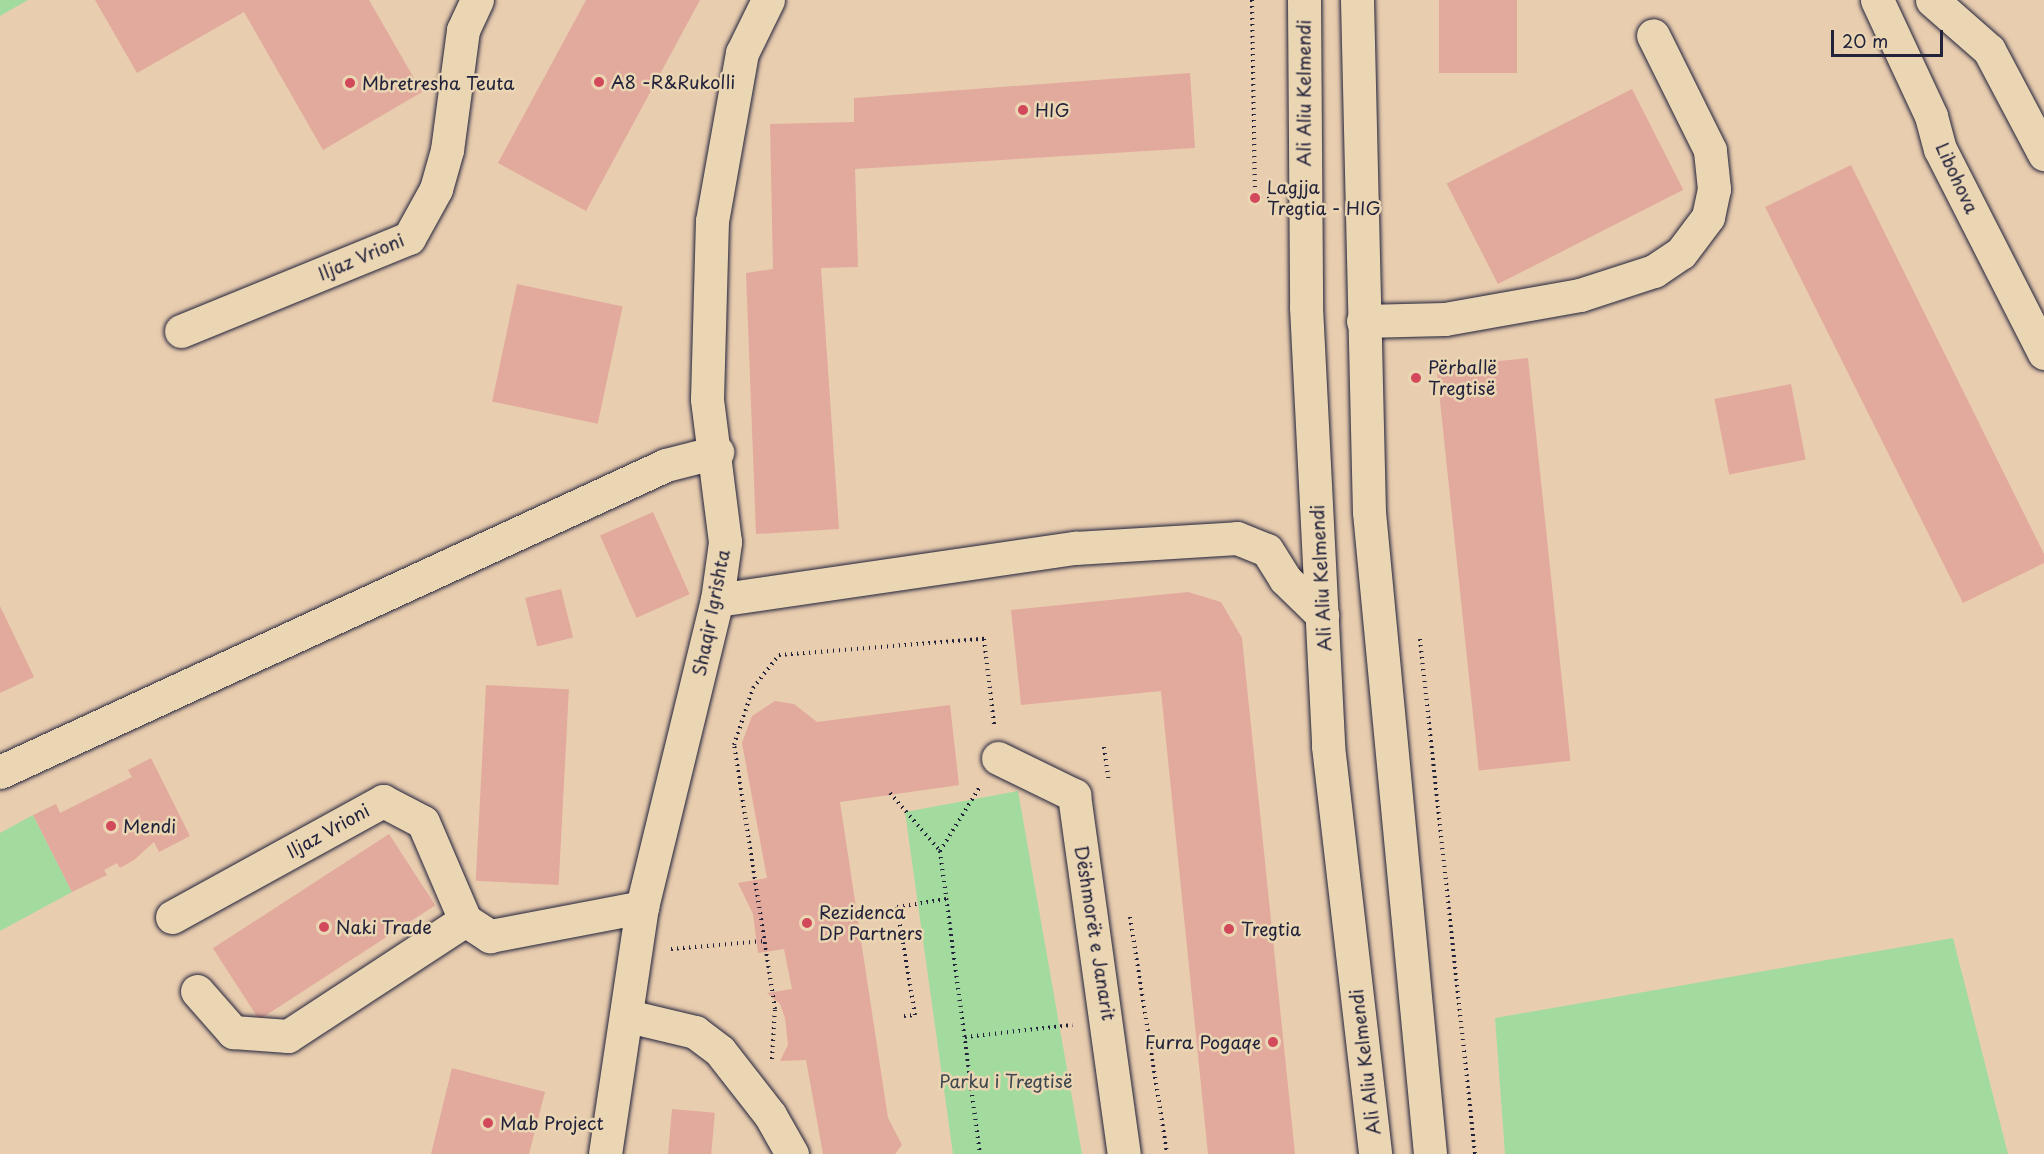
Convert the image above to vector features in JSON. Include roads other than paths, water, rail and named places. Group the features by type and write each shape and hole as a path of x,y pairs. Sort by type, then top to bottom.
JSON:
{"street":[{"name":"Iljaz Vrioni","path":"181,331 409,238 428,212 439,179 463,30 477,0"},
{"name":"Shaqir Igrishta","path":"605,1154 628,1016 642,907 717,600 725,542 717,452 707,399 712,220 742,53 768,0"},
{"name":"Ali Aliu Kelmendi","path":"1304,0 1306,307 1328,746 1375,1154"},
{"path":"1357,0 1369,512 1430,1154"},
{"name":"Libohova","path":"1877,0 1931,116 1940,149 2044,353"},
{"path":"1932,0 1989,50 2044,154"},
{"path":"1363,321 1412,321 1592,292 1654,271 1699,235 1714,189 1710,150 1653,35"},
{"path":"0,772 666,465 717,452"},
{"path":"717,600 1075,548 1237,538 1267,550 1284,579 1322,615"},
{"name":"Dëshmorët e Janarit","path":"998,758 1074,795 1110,1021 1124,1154"},
{"name":"Iljaz Vrioni","path":"172,917 383,801 423,822 465,920"},
{"path":"197,991 233,1032 288,1036 465,920 490,936 642,907"},
{"path":"628,1016 695,1032 720,1051 770,1114 792,1154"}],"place":[{"name":"A8 -R&Rukolli","path":"599,82"},
{"name":"Mbretresha Teuta","path":"350,83"},
{"name":"HIG","path":"1023,110"},
{"name":"Lagjja Tregtia - HIG","path":"1255,198"},
{"name":"Përballë Tregtisë","path":"1416,378"},
{"name":"Mendi","path":"111,826"},
{"name":"Rezidenca DP Partners","path":"807,923"},
{"name":"Naki Trade","path":"324,927"},
{"name":"Tregtia","path":"1229,929"},
{"name":"Furra Pogaqe","path":"1273,1042"},
{"name":"Mab Project","path":"488,1123"}],"park label":[{"name":"Parku i Tregtisë","path":"1006,1081"}]}
